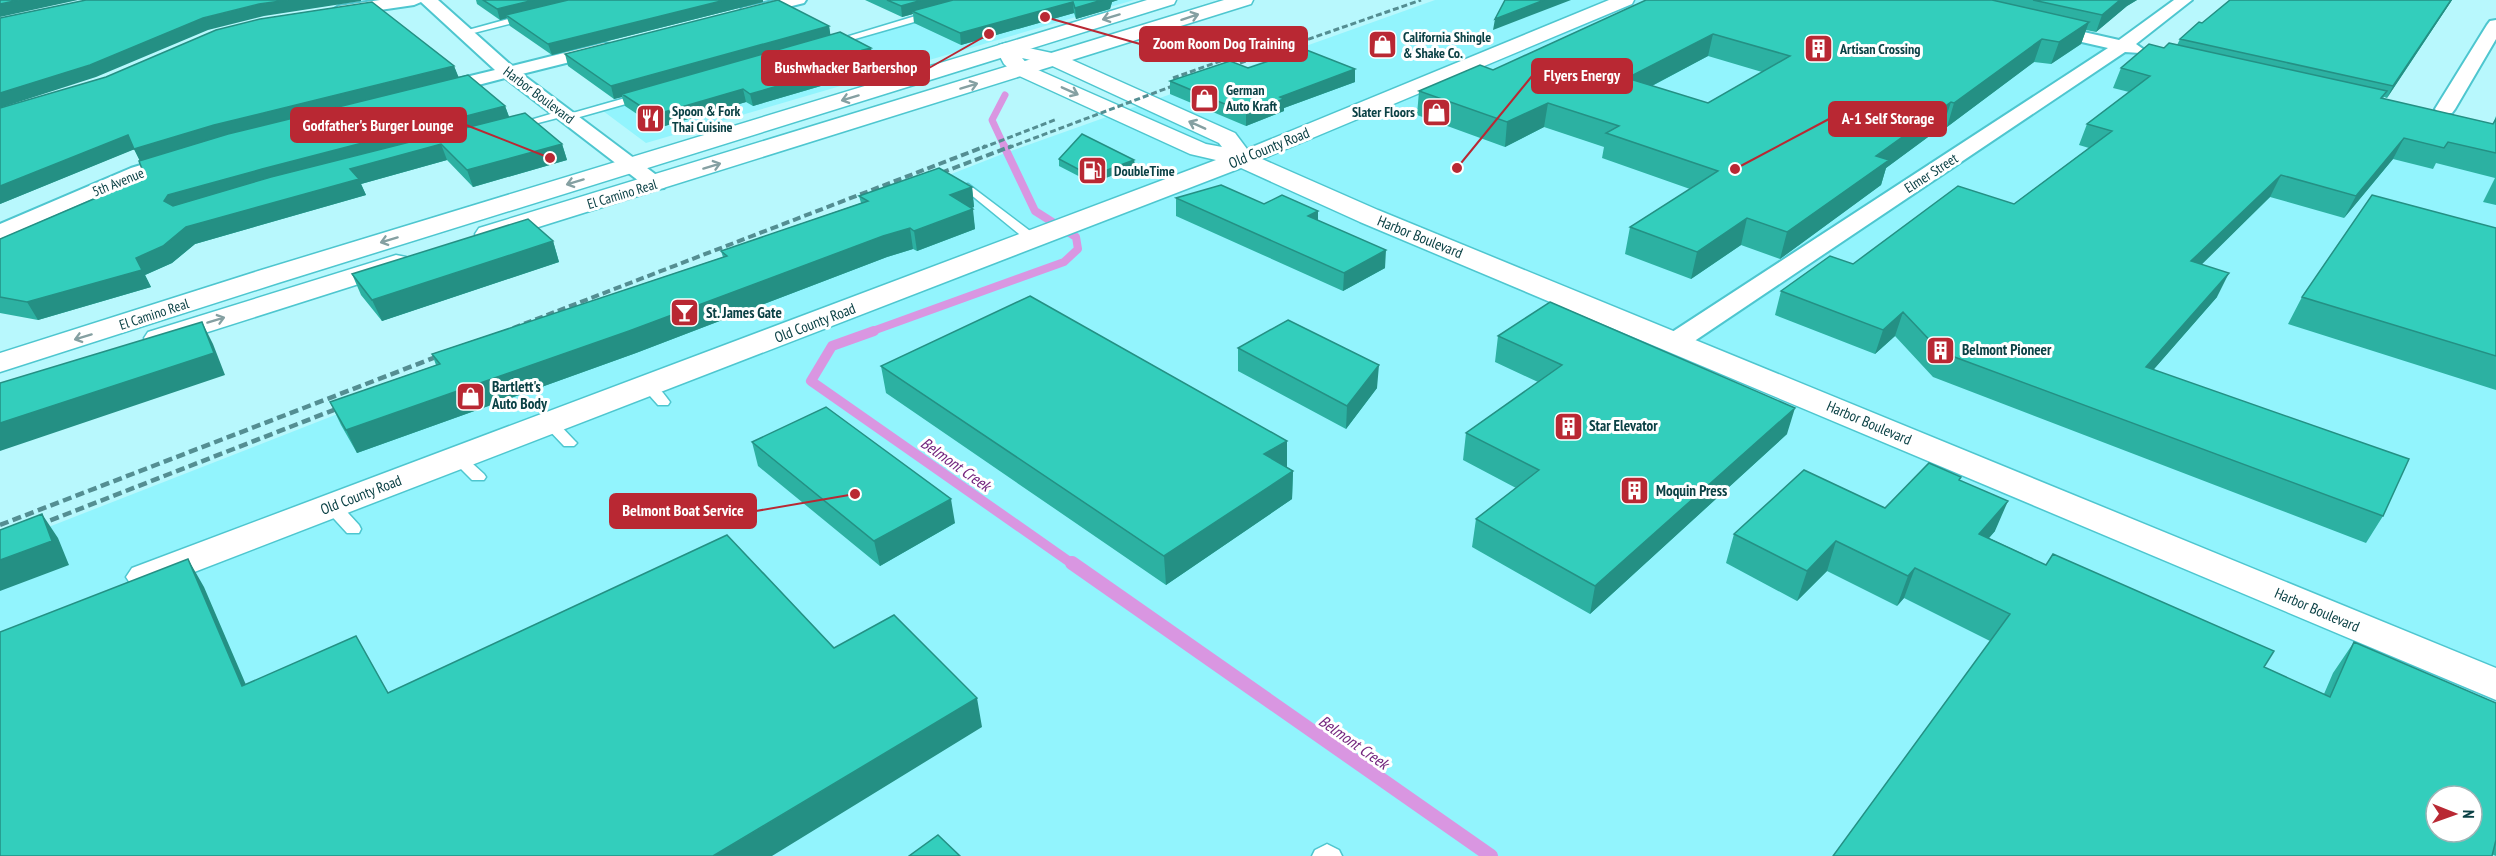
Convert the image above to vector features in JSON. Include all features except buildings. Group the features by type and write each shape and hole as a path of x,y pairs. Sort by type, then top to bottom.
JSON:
{"main road":[{"name":"El Camino Real","path":"0,363 280,273 1164,0"},
{"name":"El Camino Real","path":"0,388 1244,0"},
{"name":"Old County Road","path":"122,586 342,517 560,433 1054,232 1242,159 1625,0"},
{"name":"Harbor Boulevard","path":"1006,49 1054,59 1227,138 1242,159"},
{"name":"Harbor Boulevard","path":"1006,49 1011,60 1022,70 1198,149 1242,159 1369,216 2496,685"}],"street":[{"path":"318,14 414,0"},
{"name":"Harbor Boulevard","path":"428,0 508,72 656,183"},
{"path":"729,17 798,0"},
{"name":"Elmer Street","path":"1676,342 2122,46 2184,0"},
{"path":"2021,23 2157,54"},
{"path":"2444,116 2496,25"},
{"path":"418,95 624,43"},
{"name":"5th Avenue","path":"0,232 138,172 194,154"}],"lane":[{"path":"815,47 946,10"},
{"path":"462,33 537,15"},
{"path":"500,130 659,91"},
{"path":"968,187 1054,232"},
{"path":"1323,856 1327,853 1331,856"}],"shaded area":[{"path":"974,0 1134,0 646,143 595,105"},
{"path":"1435,0 1897,0 2496,136 2496,856 0,856 0,546 1000,155"}],"waterway":[{"name":"Belmont Creek","path":"1005,95 992,120 1005,148"},
{"name":"Belmont Creek","path":"870,332 1064,262 1078,249 1076,237 1035,211 1004,146"},
{"name":"Belmont Creek","path":"874,331 832,346 811,381 1074,565"},
{"name":"Belmont Creek","path":"1072,563 1491,856"}],"railway":[{"path":"1223,69 1421,0"},
{"path":"1173,78 1232,57"},
{"path":"1008,148 1186,81"},
{"path":"982,148 1057,119"},
{"path":"513,328 986,146"},
{"path":"930,177 1012,146"},
{"path":"0,525 449,352"},
{"path":"0,540 349,404"}],"place":[{"name":"Zoom Room Dog Training","path":"1045,17"},
{"name":"Bushwhacker Barbershop","path":"989,34"},
{"name":"California Shingle & Shake Co.","path":"1382,45"},
{"name":"Artisan Crossing","path":"1819,49"},
{"name":"German Auto Kraft","path":"1205,98"},
{"name":"Slater Floors","path":"1436,112"},
{"name":"Spoon & Fork Thai Cuisine","path":"651,119"},
{"name":"Godfather's Burger Lounge","path":"550,158"},
{"name":"Flyers Energy","path":"1457,168"},
{"name":"A-1 Self Storage","path":"1735,169"},
{"name":"DoubleTime","path":"1093,171"},
{"name":"St. James Gate","path":"685,313"},
{"name":"Belmont Pioneer","path":"1941,350"},
{"name":"Bartlett's Auto Body","path":"471,396"},
{"name":"Star Elevator","path":"1568,426"},
{"name":"Moquin Press","path":"1635,491"},
{"name":"Belmont Boat Service","path":"855,494"}]}
